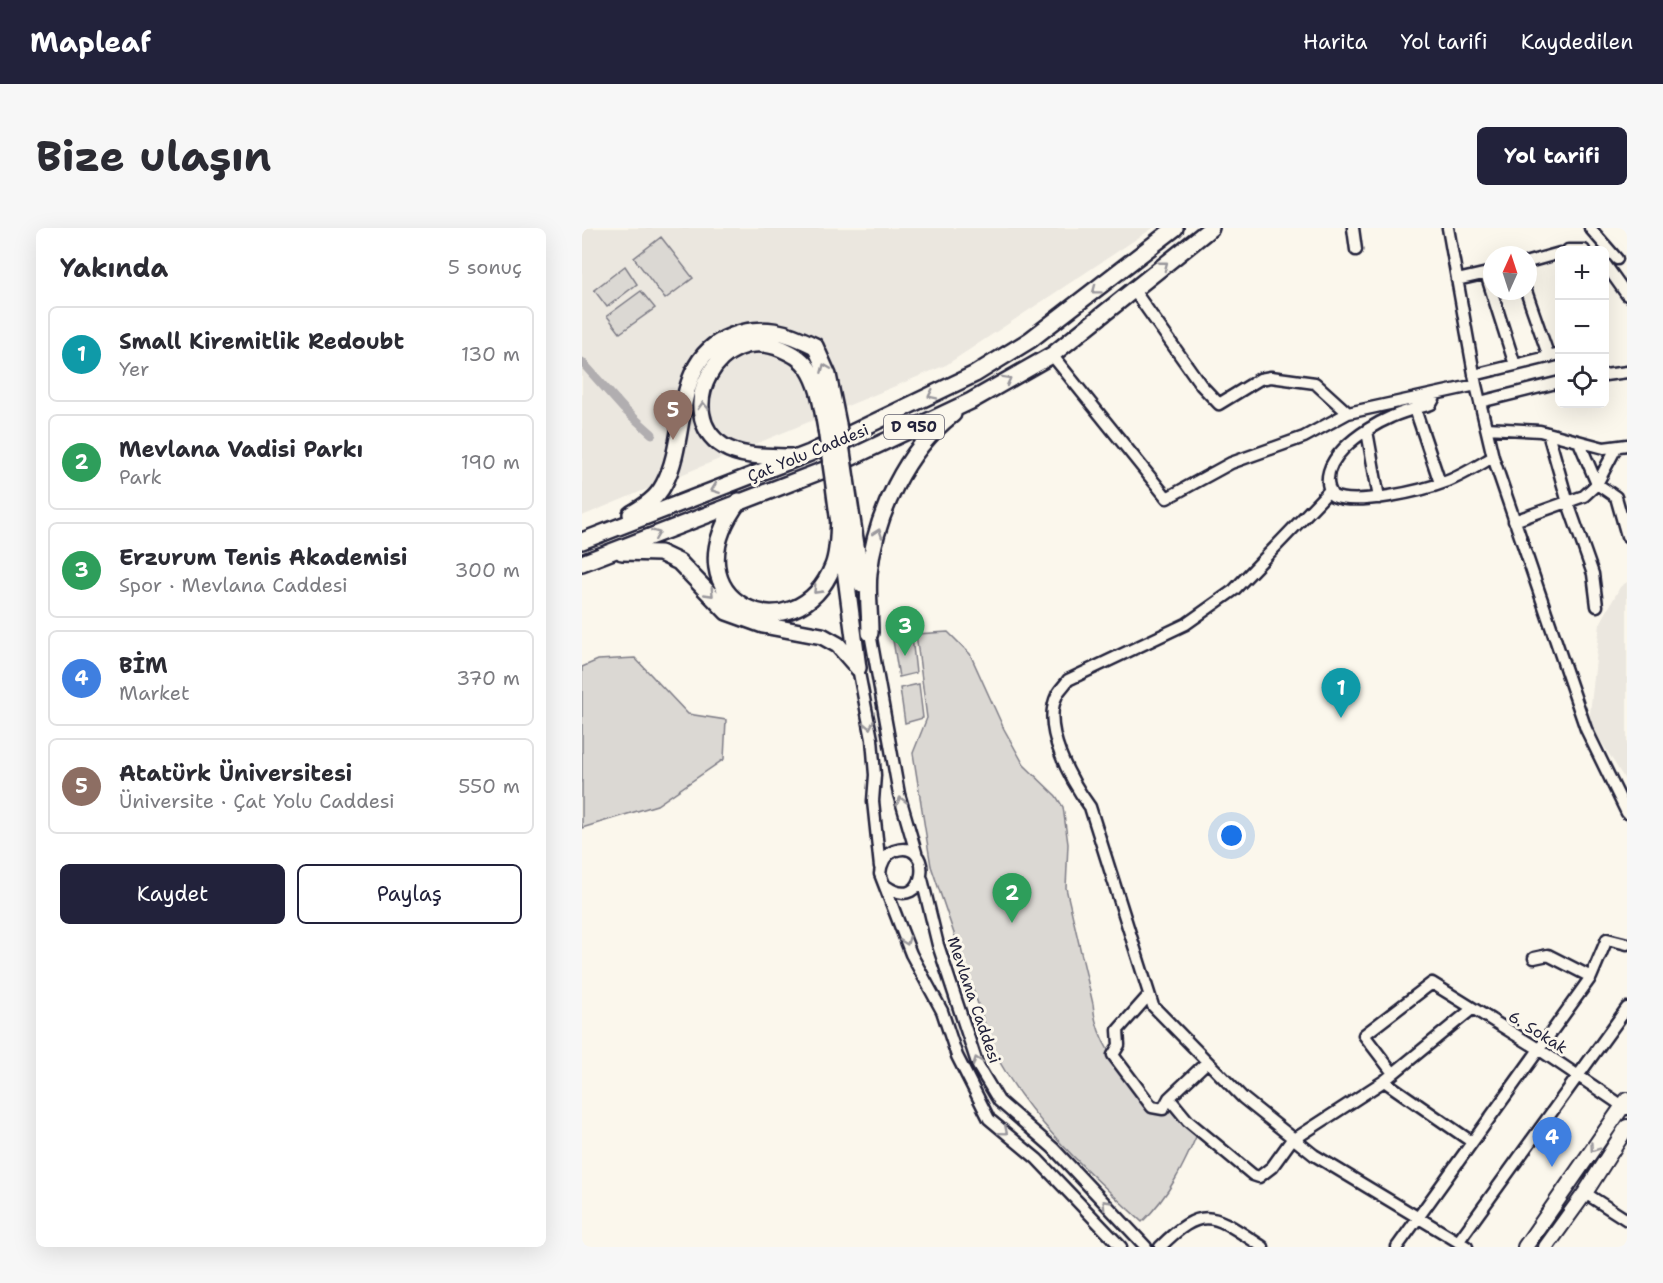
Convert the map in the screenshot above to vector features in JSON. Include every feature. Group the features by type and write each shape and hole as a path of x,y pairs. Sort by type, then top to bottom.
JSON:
{"highway":[{"name":"Çat Yolu Caddesi","path":"582,541 797,458 975,374 1030,340 1175,228"},
{"name":"Çat Yolu Caddesi","path":"582,563 829,468 971,401 1053,355 1211,228"},
{"path":"598,535 650,502 664,485 673,463 682,410 696,364 718,341 748,330 767,329 796,337 815,346 828,375 832,427 840,479 870,633"},
{"path":"797,458 752,456 723,446 708,430 702,412 703,392 708,374 722,357 744,345 772,345 798,356 814,377 832,427"},
{"path":"870,633 869,574 874,542 893,492 918,449 945,420 971,401"},
{"path":"740,501 724,522 714,558 719,579 736,603 762,614 779,613 799,608 824,584 834,564 840,479"},
{"path":"839,516 858,668"},
{"path":"604,555 638,550 660,553 691,572 727,612 763,625 822,636 838,645 858,668"}],"main road":[{"path":"1525,1247 1626,1105"},
{"path":"1546,1247 1585,1193 1627,1126"}],"street":[{"path":"1353,228 1356,250"},
{"path":"1448,228 1475,380 1494,457 1586,729 1627,813"},
{"path":"1590,228 1617,259"},
{"path":"1537,259 1555,254"},
{"path":"1609,270 1627,295"},
{"path":"1457,280 1483,274"},
{"path":"1133,290 1201,386 1220,404 1260,379 1271,377 1315,383 1348,413"},
{"path":"1497,300 1515,365"},
{"path":"1053,355 1167,498 1231,464 1304,437 1348,413 1436,395 1515,365 1554,356 1530,300"},
{"path":"1609,374 1627,372"},
{"path":"1480,402 1555,383"},
{"path":"1436,395 1431,404 1390,417 1343,449 1334,460 1327,477 1332,496 1339,499 1379,498 1440,483 1494,457"},
{"path":"1415,409 1440,483"},
{"path":"1486,428 1548,433 1580,444 1616,448 1627,445"},
{"path":"1367,431 1379,498"},
{"path":"1548,433 1568,503 1593,574 1597,606"},
{"path":"1580,444 1597,484 1616,497 1627,536"},
{"path":"1514,521 1584,496 1597,484 1616,448"},
{"path":"1329,491 1234,590 1186,624 1068,680 1056,696 1053,727 1061,756 1074,784 1090,807 1153,1006 1243,1098 1314,1155 1420,1216 1463,1245 1627,1008"},
{"path":"858,668 872,739 875,775 874,811 880,874 886,886 892,890 906,892 913,889 922,879 922,865 899,794 870,633"},
{"path":"880,867 888,854 894,851 908,850 918,857"},
{"name":"Mevlana Caddesi","path":"922,879 938,945 978,1066 999,1101 1053,1148 1146,1247"},
{"name":"Mevlana Caddesi","path":"886,886 911,954 942,1011 957,1056 989,1119 1039,1161 1121,1247"},
{"path":"1397,1247 1591,977 1607,939 1627,944"},
{"path":"1534,958 1548,955 1591,977"},
{"name":"6. Sokak","path":"1393,1073 1364,1035 1432,983 1626,1105"},
{"path":"1149,995 1118,1030 1119,1044 1113,1055 1152,1107 1163,1109 1169,1098 1207,1062"},
{"path":"1169,1098 1188,1121 1253,1175 1259,1177 1272,1167 1283,1149 1384,1082 1472,1009"},
{"path":"1384,1082 1472,1142"},
{"path":"1039,1161 1053,1148"},
{"path":"1585,1193 1627,1220"},
{"path":"1160,1247 1178,1230 1200,1217 1213,1218 1263,1247"}],"shaded area":[{"path":"582,228 1153,228 946,365 582,516"},
{"path":"661,237 693,278 665,299 634,258"},
{"path":"625,266 637,284 607,307 594,290"},
{"path":"641,291 655,308 620,333 607,316"},
{"path":"1627,582 1627,783 1589,722 1600,624 1620,587"},
{"path":"948,632 970,654 1004,729 1024,765 1056,796 1063,807 1068,844 1066,888 1100,1035 1116,1062 1156,1111 1169,1112 1174,1105 1199,1130 1175,1179 1161,1201 1142,1222 1060,1142 1041,1121 1007,1075 994,1051 931,866 913,753 927,718 916,634"},
{"path":"912,637 916,673 899,677 893,640"},
{"path":"635,658 688,714 726,720 724,759 657,805 582,828 582,667 598,660"},
{"path":"919,684 923,718 905,723 900,688"}],"waterway":[{"path":"582,362 624,409 652,434"}],"place":[{"name":"Atatürk Üniversitesi","path":"673,440"},
{"name":"Erzurum Tenis Akademisi","path":"905,656"},
{"name":"Small Kiremitlik Redoubt","path":"1341,718"},
{"name":"Mevlana Vadisi Parkı","path":"1012,923"},
{"name":"BİM","path":"1552,1167"}]}
